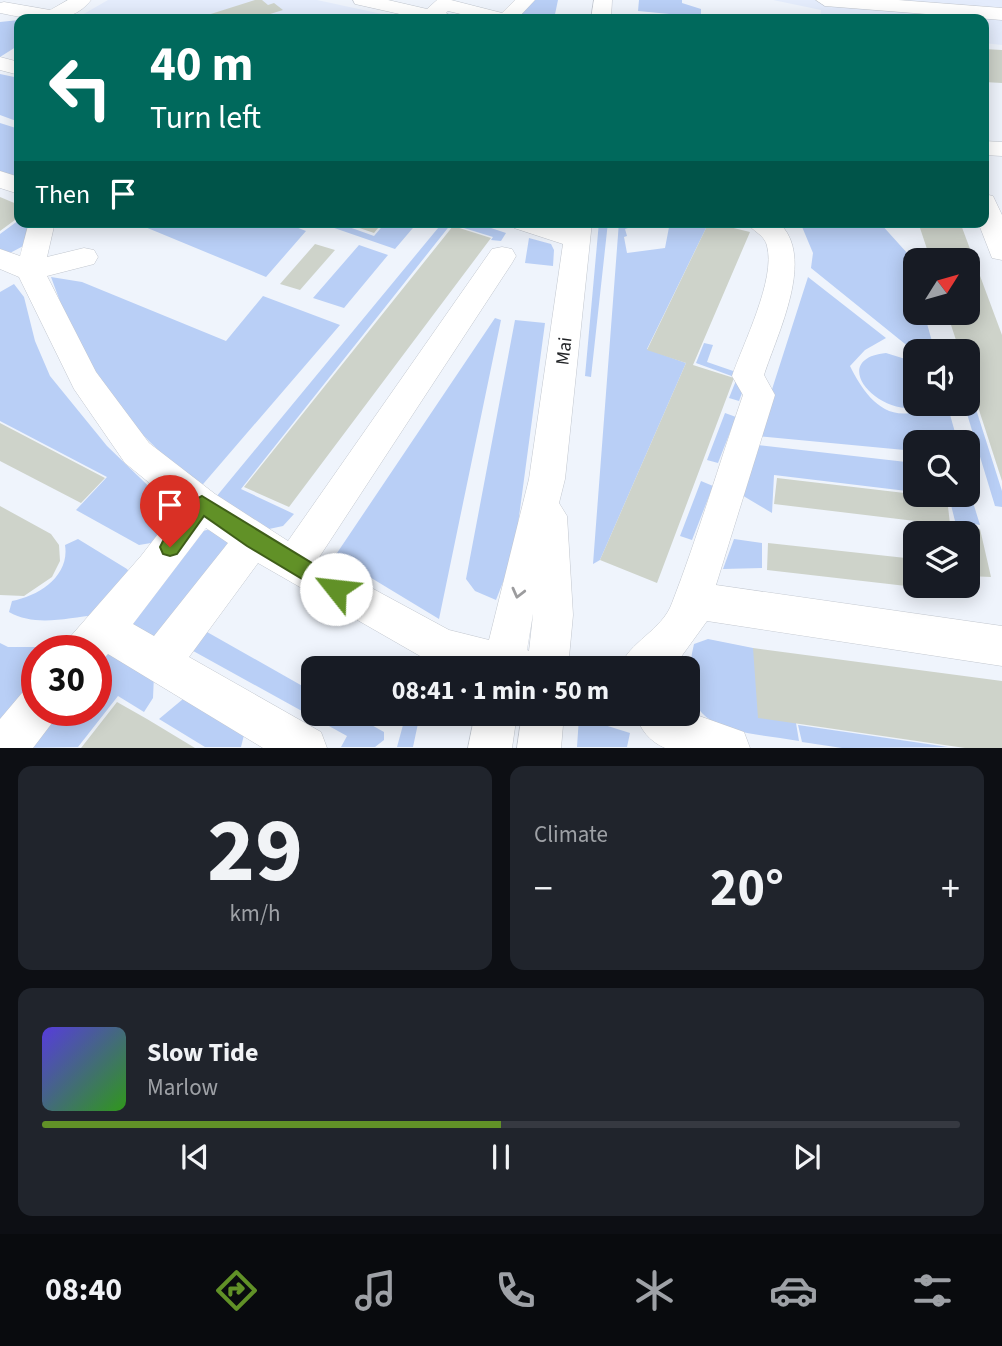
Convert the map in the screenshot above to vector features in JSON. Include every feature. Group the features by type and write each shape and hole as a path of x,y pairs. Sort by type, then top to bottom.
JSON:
{"street":[{"path":"56,14 82,0"},
{"path":"362,0 422,14"},
{"path":"511,14 526,0"},
{"path":"825,0 1002,14"},
{"path":"440,14 444,4 485,14"},
{"path":"1,9 37,14"},
{"path":"989,216 1002,251"},
{"path":"41,228 30,271 85,380 130,444 202,505 253,540 443,649 467,656"},
{"path":"560,228 578,231"},
{"path":"656,656 692,610 692,600 759,395 748,376 784,266 780,244 768,228"},
{"name":"Mai","path":"510,656 514,610 547,479 578,231"},
{"path":"293,565 502,256"},
{"path":"0,258 30,271 84,257"},
{"name":"Mai","path":"547,479 553,615 549,656"},
{"path":"98,635 202,505"},
{"path":"160,662 253,540"},
{"path":"692,600 1002,646"},
{"path":"112,646 160,662 305,747"},
{"path":"4,747 22,726"},
{"path":"490,747 494,726"},
{"path":"538,747 541,726"},
{"path":"668,726 728,747"}],"shaded area":[{"path":"108,0 317,0 382,14 84,14"},
{"path":"533,0 558,0 555,14 518,14"},
{"path":"639,0 682,0 682,3 701,9 701,14 670,14 638,11"},
{"path":"773,0 1002,0 1002,45 989,44 989,14 821,14 821,10"},
{"path":"14,21 14,48 0,57 0,22"},
{"path":"0,74 14,77 14,120 0,115"},
{"path":"0,123 14,127 14,178 0,172"},
{"path":"14,224 14,228 32,228 29,243 10,253 0,249 0,234"},
{"path":"148,228 298,228 306,231 266,277"},
{"path":"334,228 352,228 374,236 381,228 413,228 395,249"},
{"path":"438,228 448,228 241,489 294,514 283,526 269,529 216,497"},
{"path":"464,228 491,228 506,233 501,241 491,240 493,237"},
{"path":"598,228 607,228 591,377 585,376"},
{"path":"619,228 628,228 625,229 627,236 624,237 627,253 665,248 669,228 706,228 647,349 686,363 600,560 593,564"},
{"path":"803,228 885,228 903,248 903,326 928,326 931,339 903,339 903,342 811,268 813,253"},
{"path":"529,238 551,244 554,250 553,266 525,263"},
{"path":"359,245 388,255 344,308 313,298"},
{"path":"51,277 82,282 226,341 263,296 340,325 198,490 135,427 75,342"},
{"path":"808,277 886,338 865,350 850,366 872,400 889,411 903,413 903,416 950,416 954,430 903,430 903,450 757,436"},
{"path":"14,284 24,297 35,341 50,376 107,446 167,504 171,532 157,542 139,545 76,510 107,477 0,421 0,292"},
{"path":"495,318 501,320 439,619 335,556"},
{"path":"515,320 545,323 514,554 496,600 475,591 466,579"},
{"path":"704,343 713,345 707,362 739,373 745,385 739,401 729,398 737,378 696,363"},
{"path":"886,353 903,358 903,407 876,397 865,387 860,376 860,366 869,358"},
{"path":"725,413 736,417 718,463 707,460"},
{"path":"968,416 978,416 1002,491 1002,507 995,506 980,457 980,430 972,430"},
{"path":"758,445 903,462 903,491 774,475 772,513 740,494"},
{"path":"701,481 713,486 692,540 680,536"},
{"path":"952,507 974,507 979,521 955,521"},
{"path":"218,531 230,539 178,622 157,639 131,628 131,607 194,533"},
{"path":"78,539 127,569 131,575 96,615 40,620 19,617 9,612 12,601 42,589 58,575 63,566 65,545"},
{"path":"734,539 762,543 762,568 723,569"},
{"path":"200,628 301,685 301,711 186,647"},
{"path":"708,639 753,648 796,723 799,741 730,729 713,722 700,711 700,656 692,656 694,644"},
{"path":"0,643 8,647 21,647 21,706 0,728"},
{"path":"112,656 154,675 153,698 144,712 118,696 112,704"},
{"path":"189,694 246,727 241,747 205,747 159,719"},
{"path":"798,725 948,747 842,748 802,742"},
{"path":"35,726 94,726 78,747 18,748"},
{"path":"329,726 373,726 384,732 384,740 375,747 341,747 347,736"},
{"path":"403,726 417,726 413,747 397,747"},
{"path":"578,726 608,726 630,733 627,747 577,747"}],"building":[{"path":"255,0 262,0 268,5 274,3 283,10 270,14 211,14"},
{"path":"989,49 1002,50 1002,83 989,82"},
{"path":"0,197 14,203 14,221 0,231"},
{"path":"359,228 378,228 374,233"},
{"path":"451,228 491,238 289,507 244,487"},
{"path":"706,228 734,228 750,232 693,365 734,378 657,583 600,560 686,363 647,350"},
{"path":"920,228 962,228 970,248 927,248"},
{"path":"315,244 335,250 300,290 280,284"},
{"path":"980,276 1002,335 1002,481 980,413 980,339 956,339 951,326 980,326"},
{"path":"0,423 105,478 81,503 0,461"},
{"path":"777,478 903,493 903,507 948,507 950,521 915,521 774,504"},
{"path":"0,506 51,534 59,545 60,561 52,577 24,596 0,595"},
{"path":"980,529 991,577 980,577"},
{"path":"768,543 903,558 903,586 767,570"},
{"path":"753,648 1002,681 1002,748 965,748 758,718"},
{"path":"117,702 195,748 81,748 98,726 112,726 112,708"}],"route":[{"path":"170,547 202,505 253,540 336,589"}]}
